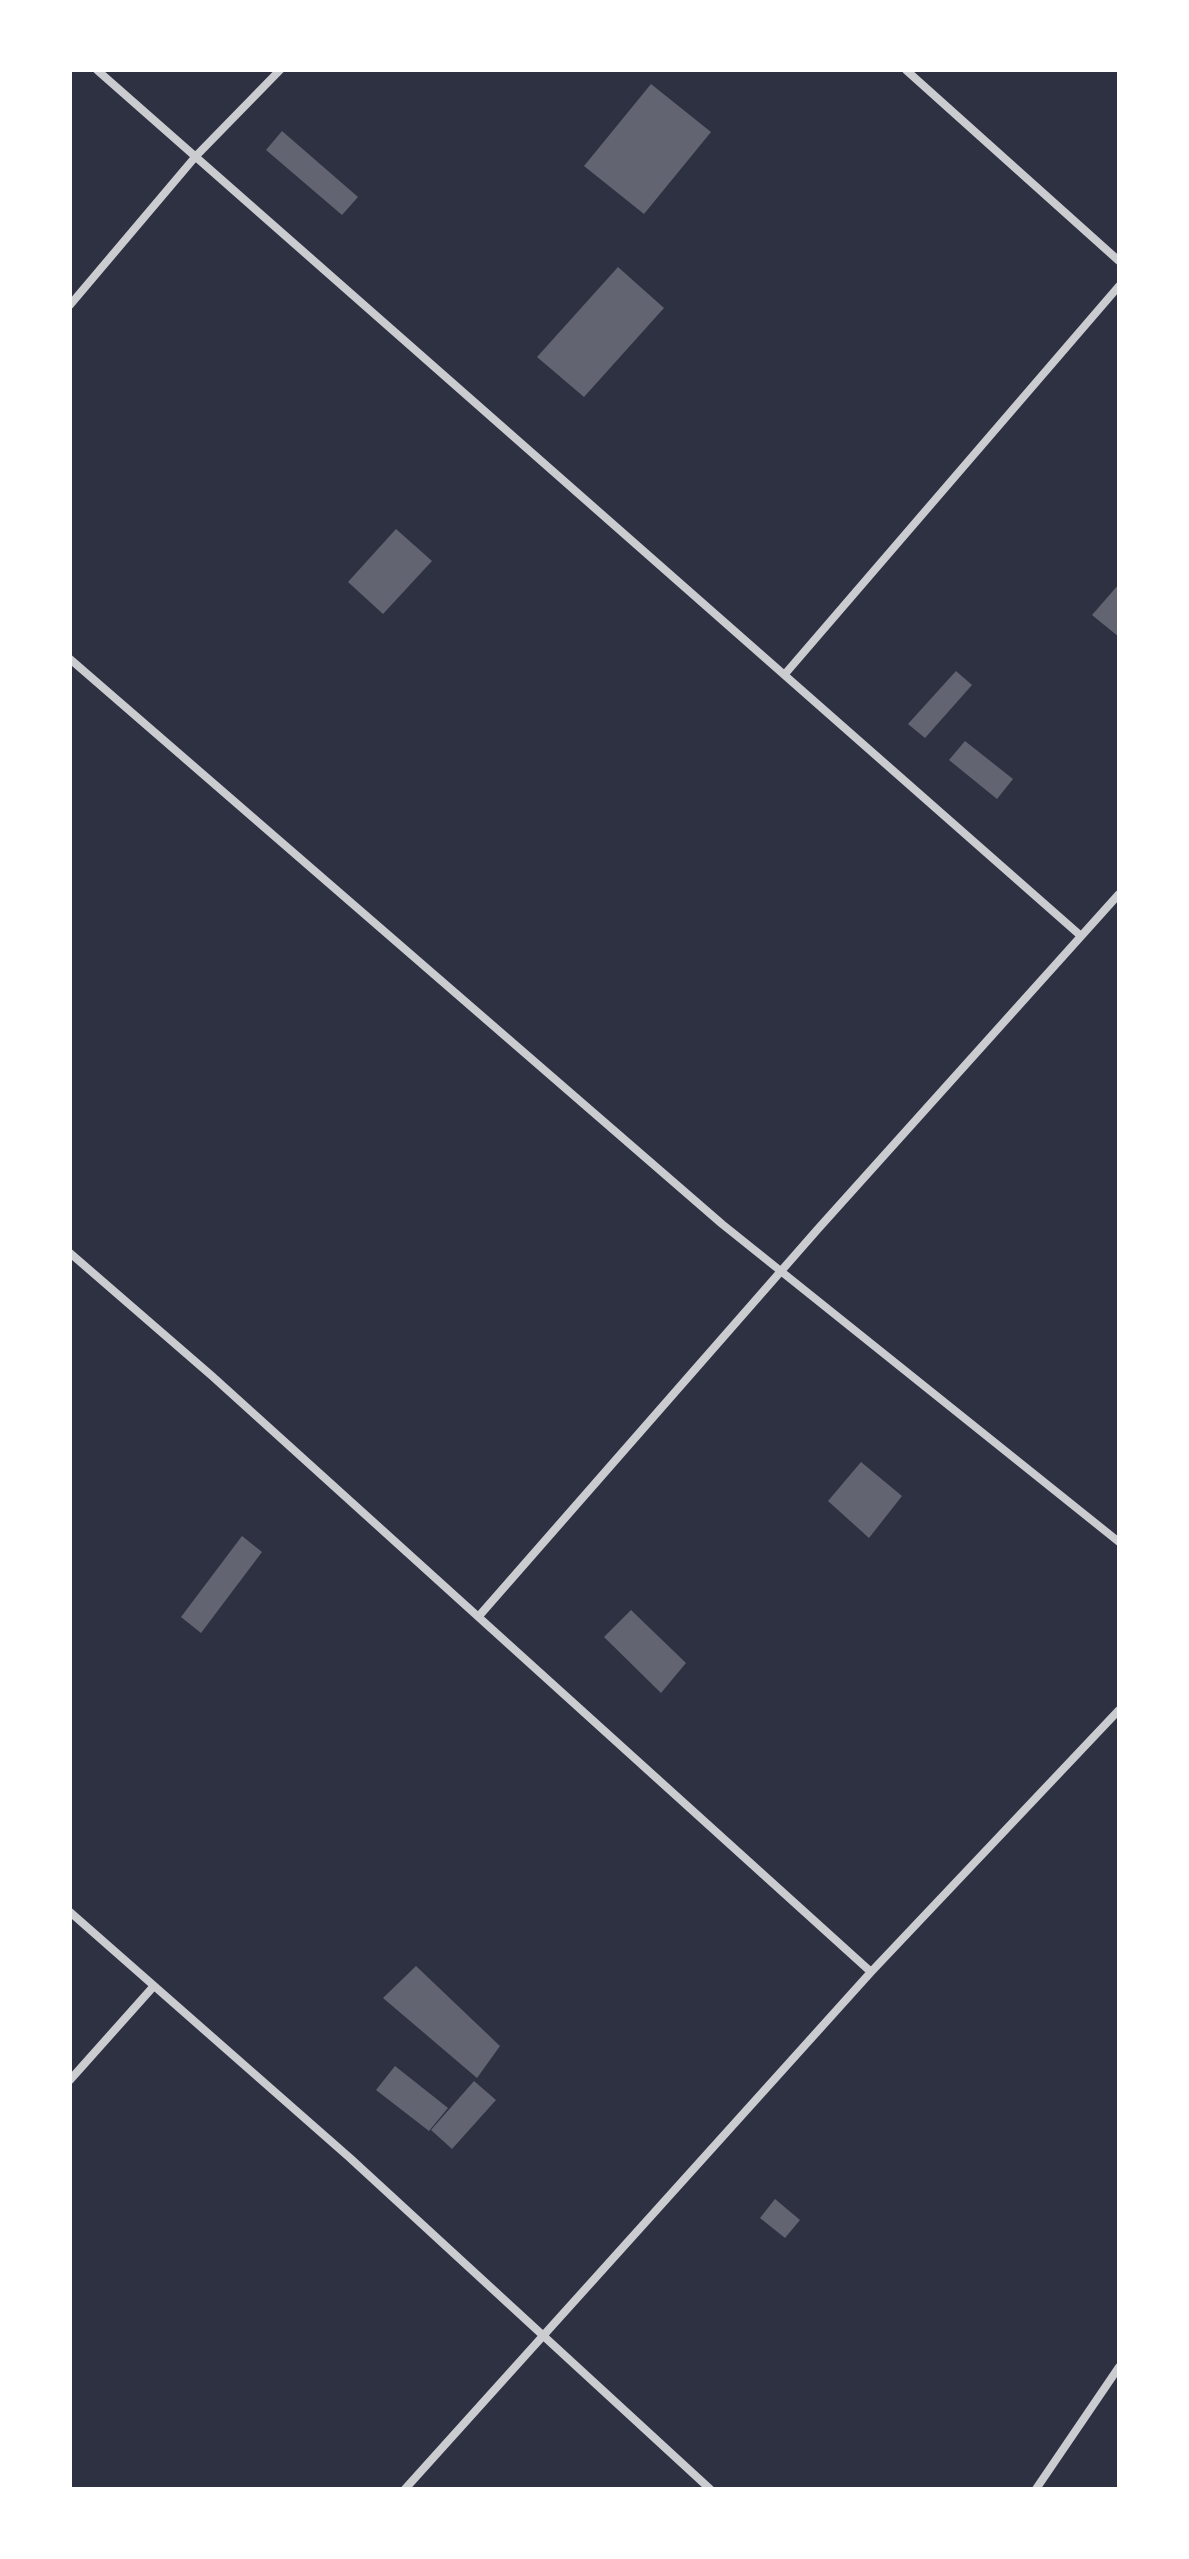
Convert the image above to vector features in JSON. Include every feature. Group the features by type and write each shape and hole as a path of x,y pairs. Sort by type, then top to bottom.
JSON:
{"street":[{"path":"97,70 1081,936"},
{"path":"70,305 196,156 280,70"},
{"path":"906,70 1119,261"},
{"path":"785,674 1119,286"},
{"path":"70,659 710,1214 1119,1542"},
{"path":"479,1616 1119,894"},
{"path":"70,1253 224,1386 871,1972"},
{"path":"405,2489 871,1972 1119,1710"},
{"path":"70,1912 350,2158 710,2489"},
{"path":"70,2080 153,1987"},
{"path":"1036,2489 1119,2367"}],"building":[{"path":"651,84 711,132 644,214 584,166"},
{"path":"282,131 358,197 342,215 266,150"},
{"path":"618,267 664,308 584,397 537,357"},
{"path":"396,529 432,561 383,614 348,582"},
{"path":"1119,584 1119,637 1092,615"},
{"path":"956,671 972,685 925,738 908,724"},
{"path":"965,741 1013,779 997,799 949,760"},
{"path":"861,1462 902,1496 869,1538 828,1501"},
{"path":"242,1536 262,1552 201,1633 181,1617"},
{"path":"631,1610 686,1663 661,1693 604,1637"},
{"path":"416,1966 500,2046 477,2078 383,1998"},
{"path":"395,2066 448,2108 429,2131 376,2090"},
{"path":"474,2081 496,2100 452,2149 431,2130"},
{"path":"775,2199 800,2220 785,2238 760,2218"}]}
